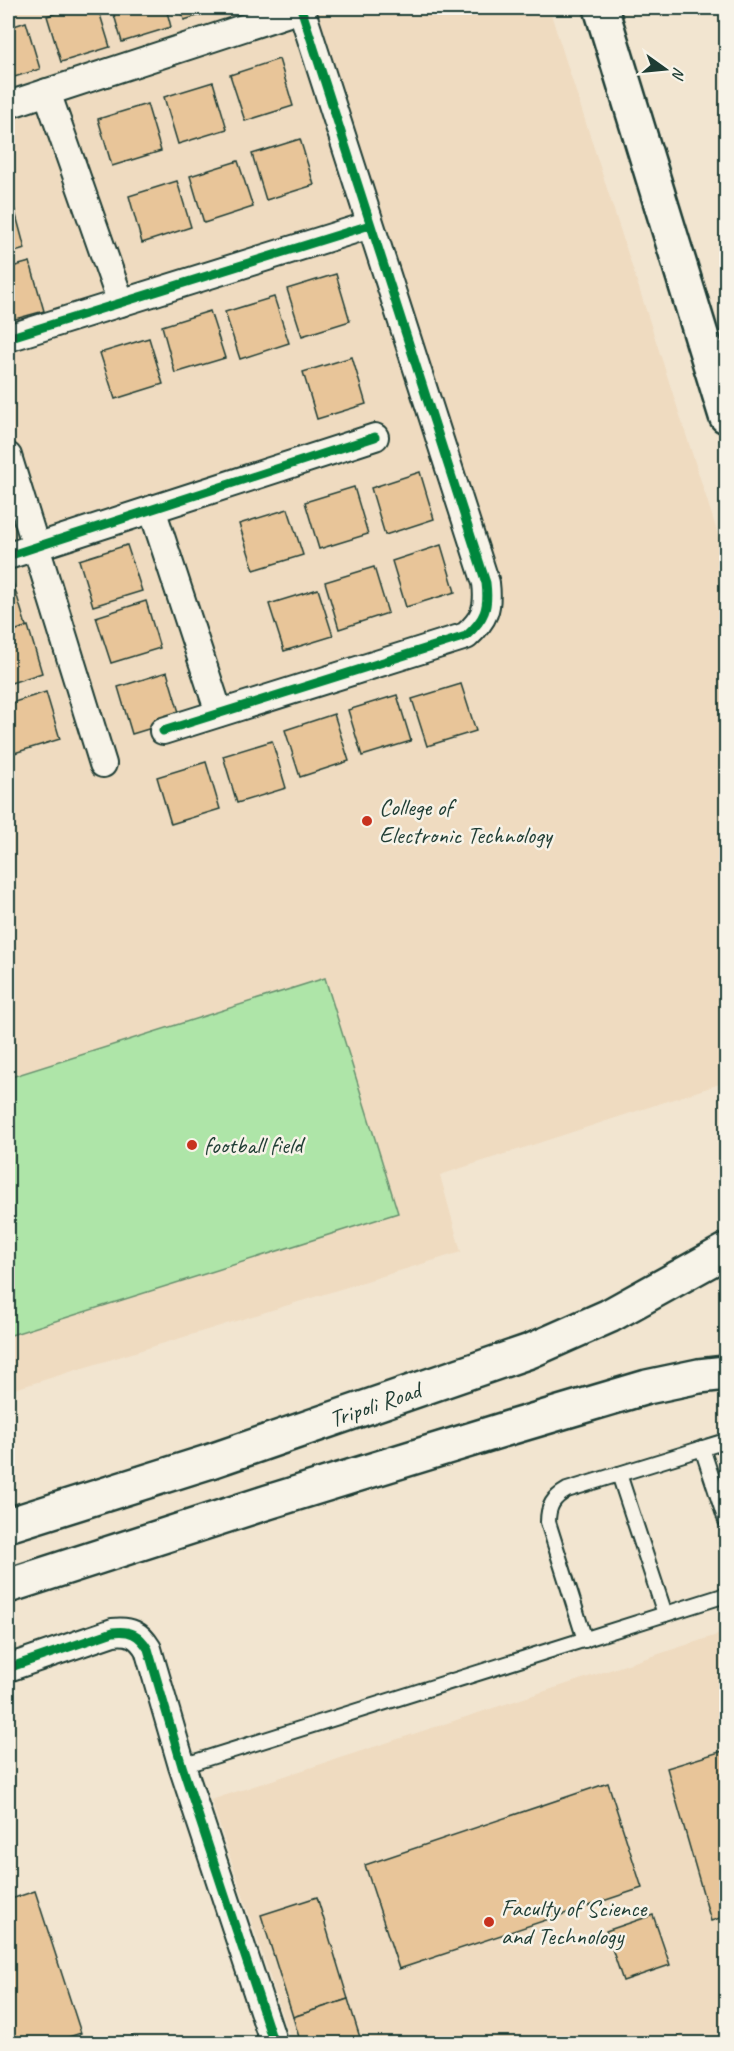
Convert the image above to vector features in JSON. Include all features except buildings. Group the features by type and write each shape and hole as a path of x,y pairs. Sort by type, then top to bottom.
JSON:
{"main road":[{"path":"602,8 726,416"},
{"name":"Tripoli Road","path":"8,1525 208,1462 530,1351 609,1316 726,1251"},
{"path":"8,1586 268,1502 647,1387 726,1373"}],"street":[{"path":"8,105 301,8 486,583 488,597 485,613 477,626 466,636 163,731"},
{"path":"47,92 121,303"},
{"path":"8,338 370,225"},
{"path":"8,556 375,437"},
{"path":"8,456 103,764"},
{"path":"152,509 219,713"},
{"path":"8,1668 113,1632 134,1633 142,1640 148,1649 182,1766 274,2043"}],"lane":[{"path":"585,1640 548,1522 551,1503 567,1490 726,1441"},
{"path":"702,1448 726,1521"},
{"path":"619,1474 665,1614"},
{"path":"182,1766 726,1595"}],"shaded area":[{"name":"College of Electronic Technology","path":"8,8 549,8 726,559 726,1082 440,1175 461,1252 8,1391"},
{"name":"Faculty of Science and Technology","path":"726,1632 726,2043 292,2043 211,1800"}],"green space":[{"name":"football field","path":"325,978 398,1213 8,1336 8,1078"}],"cycle path":[{"path":"163,731 466,636 478,624 486,606 486,583 301,8"},
{"path":"8,338 370,225"},
{"path":"8,556 375,437"},
{"path":"8,1668 113,1632 133,1634 145,1644 182,1766 274,2044"}],"place":[{"name":"College of Electronic Technology","path":"367,821"},
{"name":"football field","path":"192,1145"},
{"name":"Faculty of Science and Technology","path":"489,1922"}]}
